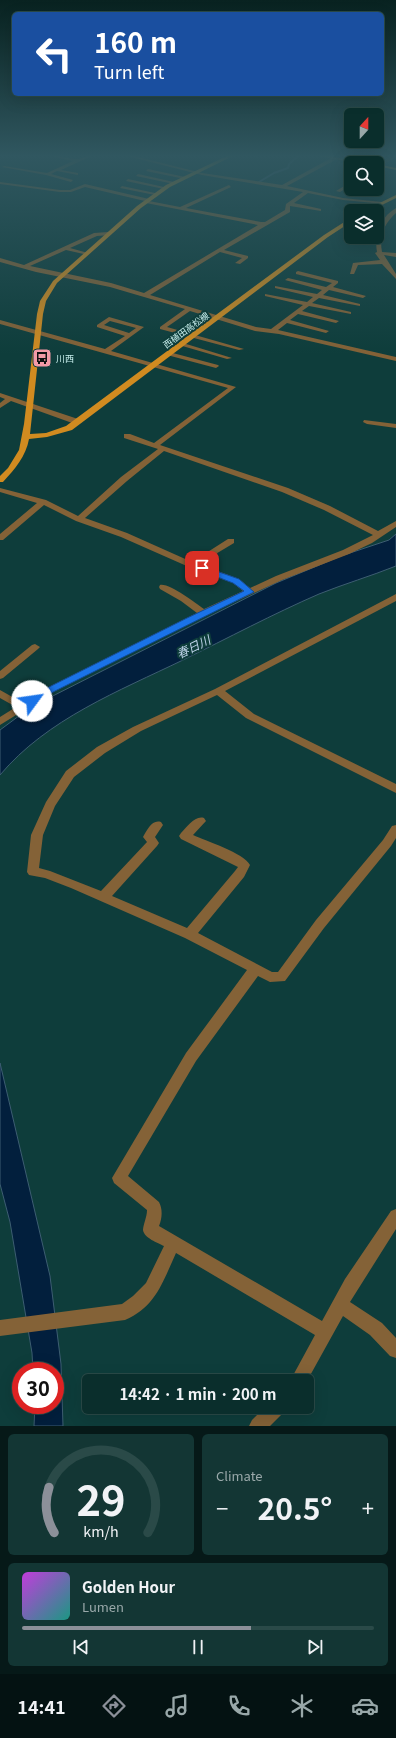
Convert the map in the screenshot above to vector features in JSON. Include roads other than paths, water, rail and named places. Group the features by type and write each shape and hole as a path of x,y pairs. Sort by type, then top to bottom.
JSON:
{"main road":[{"path":"0,480 11,470 23,450 30,406 37,333 43,301 48,292 63,274 124,221"},
{"name":"西植田高松線","path":"25,437 59,432 78,422 326,236 344,224"}],"street":[{"path":"246,221 264,224"},
{"path":"144,296 270,221"},
{"path":"386,221 377,241 378,252 382,262 396,277"},
{"path":"24,267 96,234 108,234"},
{"path":"65,248 86,254"},
{"path":"221,251 246,257 238,263"},
{"path":"378,252 396,255"},
{"path":"1,261 111,285 188,310 243,324 255,329 273,331 396,359"},
{"path":"352,273 356,266 355,264 382,262"},
{"path":"273,331 336,282 298,273"},
{"path":"288,280 363,296"},
{"path":"277,287 358,305"},
{"path":"267,295 349,313"},
{"path":"188,310 162,328 241,349"},
{"path":"296,312 336,321"},
{"path":"106,352 141,328 109,319 99,326 130,335"},
{"path":"0,322 233,386 155,445"},
{"path":"285,322 326,331"},
{"path":"181,344 229,358"},
{"path":"169,354 216,366"},
{"path":"0,395 78,422"},
{"path":"0,406 10,399"},
{"path":"368,422 396,426"},
{"path":"127,436 285,490 327,508 378,534"},
{"path":"79,519 124,479 164,448"},
{"path":"0,490 43,502 79,519 124,535 192,565 236,581 250,592"},
{"path":"0,538 43,502"},
{"path":"0,722 52,689 203,613 278,578 346,552 396,523"},
{"path":"192,565 232,541"},
{"path":"163,587 184,599 203,613"},
{"path":"396,597 218,690 137,729 101,750 70,774 50,805 37,835 33,872 46,874 189,934 270,977 281,977 320,924 387,843 396,828"},
{"path":"0,676 35,647"},
{"path":"218,690 250,716 396,789"},
{"path":"0,693 22,707"},
{"path":"189,934 240,874 244,865 235,859 185,836 200,821"},
{"path":"103,897 153,843 149,836 157,825"},
{"path":"255,970 191,1058 119,1178 154,1207 152,1230 325,1332"},
{"path":"302,1374 351,1285 396,1216"},
{"path":"0,1328 125,1312 139,1302 152,1289 173,1243"},
{"path":"341,1305 376,1329 396,1350"},
{"path":"258,1426 270,1414"}],"water":[{"name":"春日川","path":"396,534 396,566 319,594 109,695 62,722 39,738 19,755 0,775 0,730 31,707 276,583 341,556 389,540"},
{"path":"0,1063 50,1276 61,1362 32,1362 10,1222 0,1184"},
{"path":"35,1414 63,1414 63,1426 34,1426"}],"place":[{"name":"川西","path":"42,358"}]}
